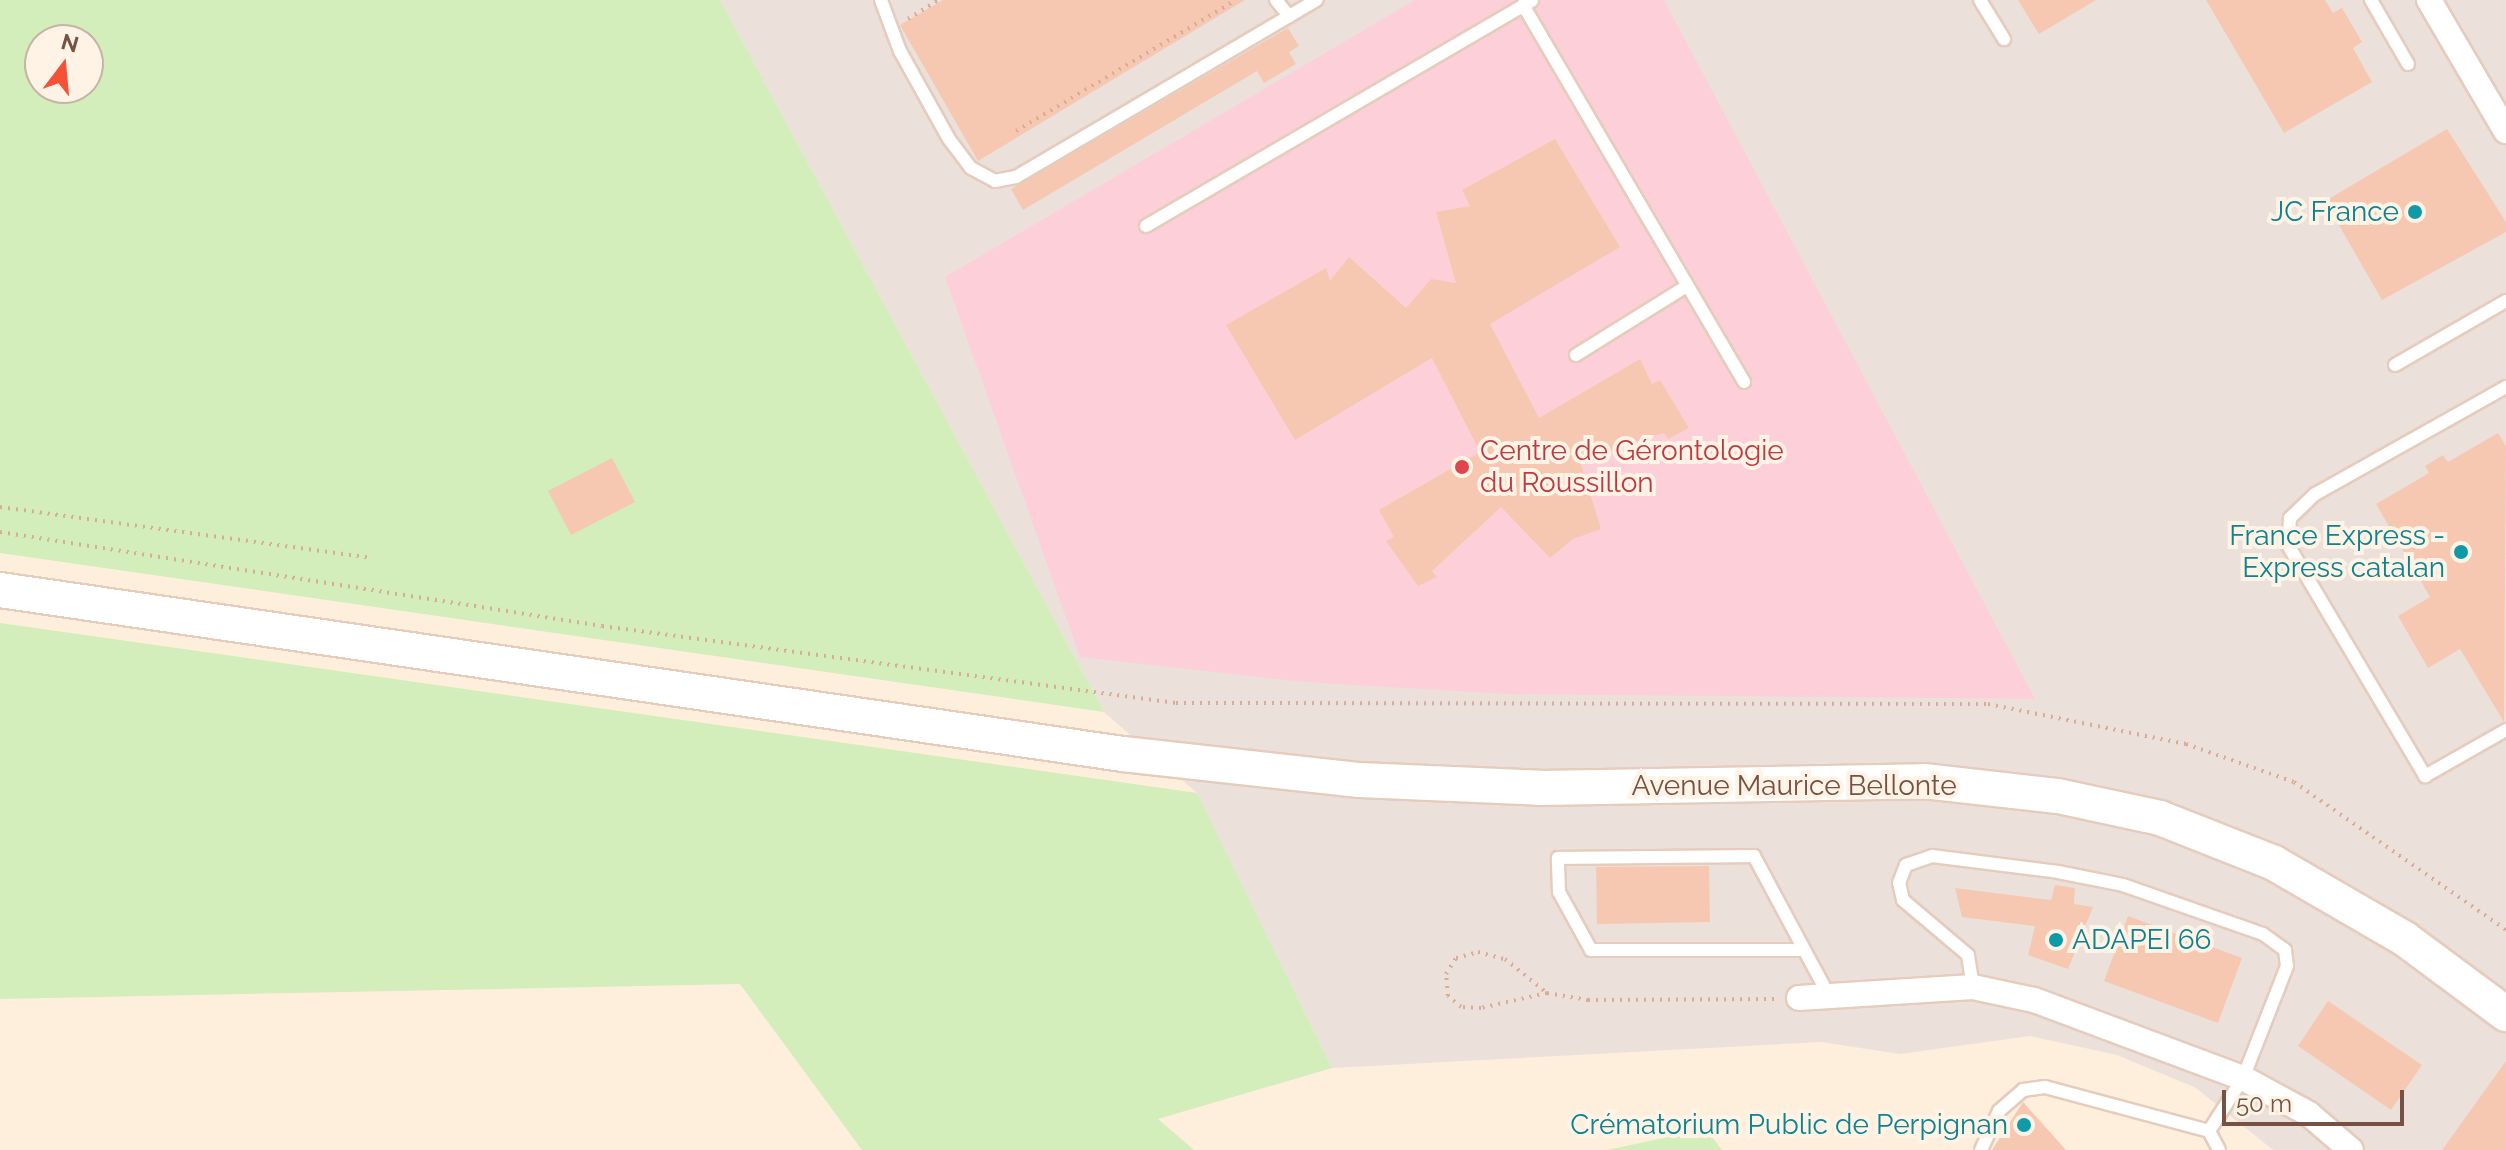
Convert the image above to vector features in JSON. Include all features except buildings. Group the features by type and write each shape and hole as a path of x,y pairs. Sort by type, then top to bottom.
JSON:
{"main road":[{"name":"Avenue Maurice Bellonte","path":"0,590 1123,754 1390,781 1540,788 1924,781 2058,796 2160,818 2274,863 2405,939 2506,1014"}],"street":[{"path":"2429,0 2506,131"},
{"path":"1799,998 1973,987 2034,1000 2243,1078 2309,1114 2351,1150"}],"lane":[{"path":"881,0 892,28 949,139 971,168 995,181 1016,177 1317,0"},
{"path":"1276,0 1289,16"},
{"path":"1980,0 2004,39"},
{"path":"2371,0 2408,64"},
{"path":"1146,226 1528,3 1744,382"},
{"path":"1576,355 1687,286"},
{"path":"2395,365 2506,301"},
{"path":"2506,387 2315,494 2290,518 2288,545 2425,776 2506,730"},
{"path":"1801,950 1591,950 1559,892 1558,858 1754,856 1801,950 1829,996"},
{"path":"1973,987 1968,955 1903,900 1899,883 1906,865 1932,856 2123,885 2263,934 2285,950 2287,966 2243,1078 2209,1131"},
{"path":"1981,1150 1999,1111 2023,1090 2045,1087 2209,1131 2219,1150"}],"path":[{"path":"892,28 939,0"},
{"path":"1016,131 1236,0"},
{"path":"0,507 371,558"},
{"path":"0,532 602,626 1176,703 1988,704 2186,744 2294,782 2506,930"},
{"path":"1547,993 1505,959 1478,952 1456,958 1446,974 1448,996 1461,1007 1481,1008 1547,993 1662,1002 1799,998"}],"shaded area":[{"path":"720,0 2506,0 2506,1150 2273,1150 2196,1088 2117,1055 2030,1036 1900,1054 1821,1042 1332,1068 1197,793 1104,712"},
{"name":"Centre de Gérontologie du Roussillon","path":"1415,0 1664,0 2035,699 1506,694 1304,682 1080,657 945,277"}],"green space":[{"path":"0,0 720,0 1104,712 0,553"},
{"path":"0,623 1197,793 1332,1068 1158,1119 1194,1150 862,1150 740,984 0,999"},
{"path":"1706,1129 1722,1150 1607,1150"}],"place":[{"name":"JC France","path":"2415,212"},
{"name":"Centre de Gérontologie du Roussillon","path":"1462,467"},
{"name":"France Express - Express catalan","path":"2461,552"},
{"name":"ADAPEI 66","path":"2056,940"},
{"name":"Crématorium Public de Perpignan","path":"2024,1125"}]}
